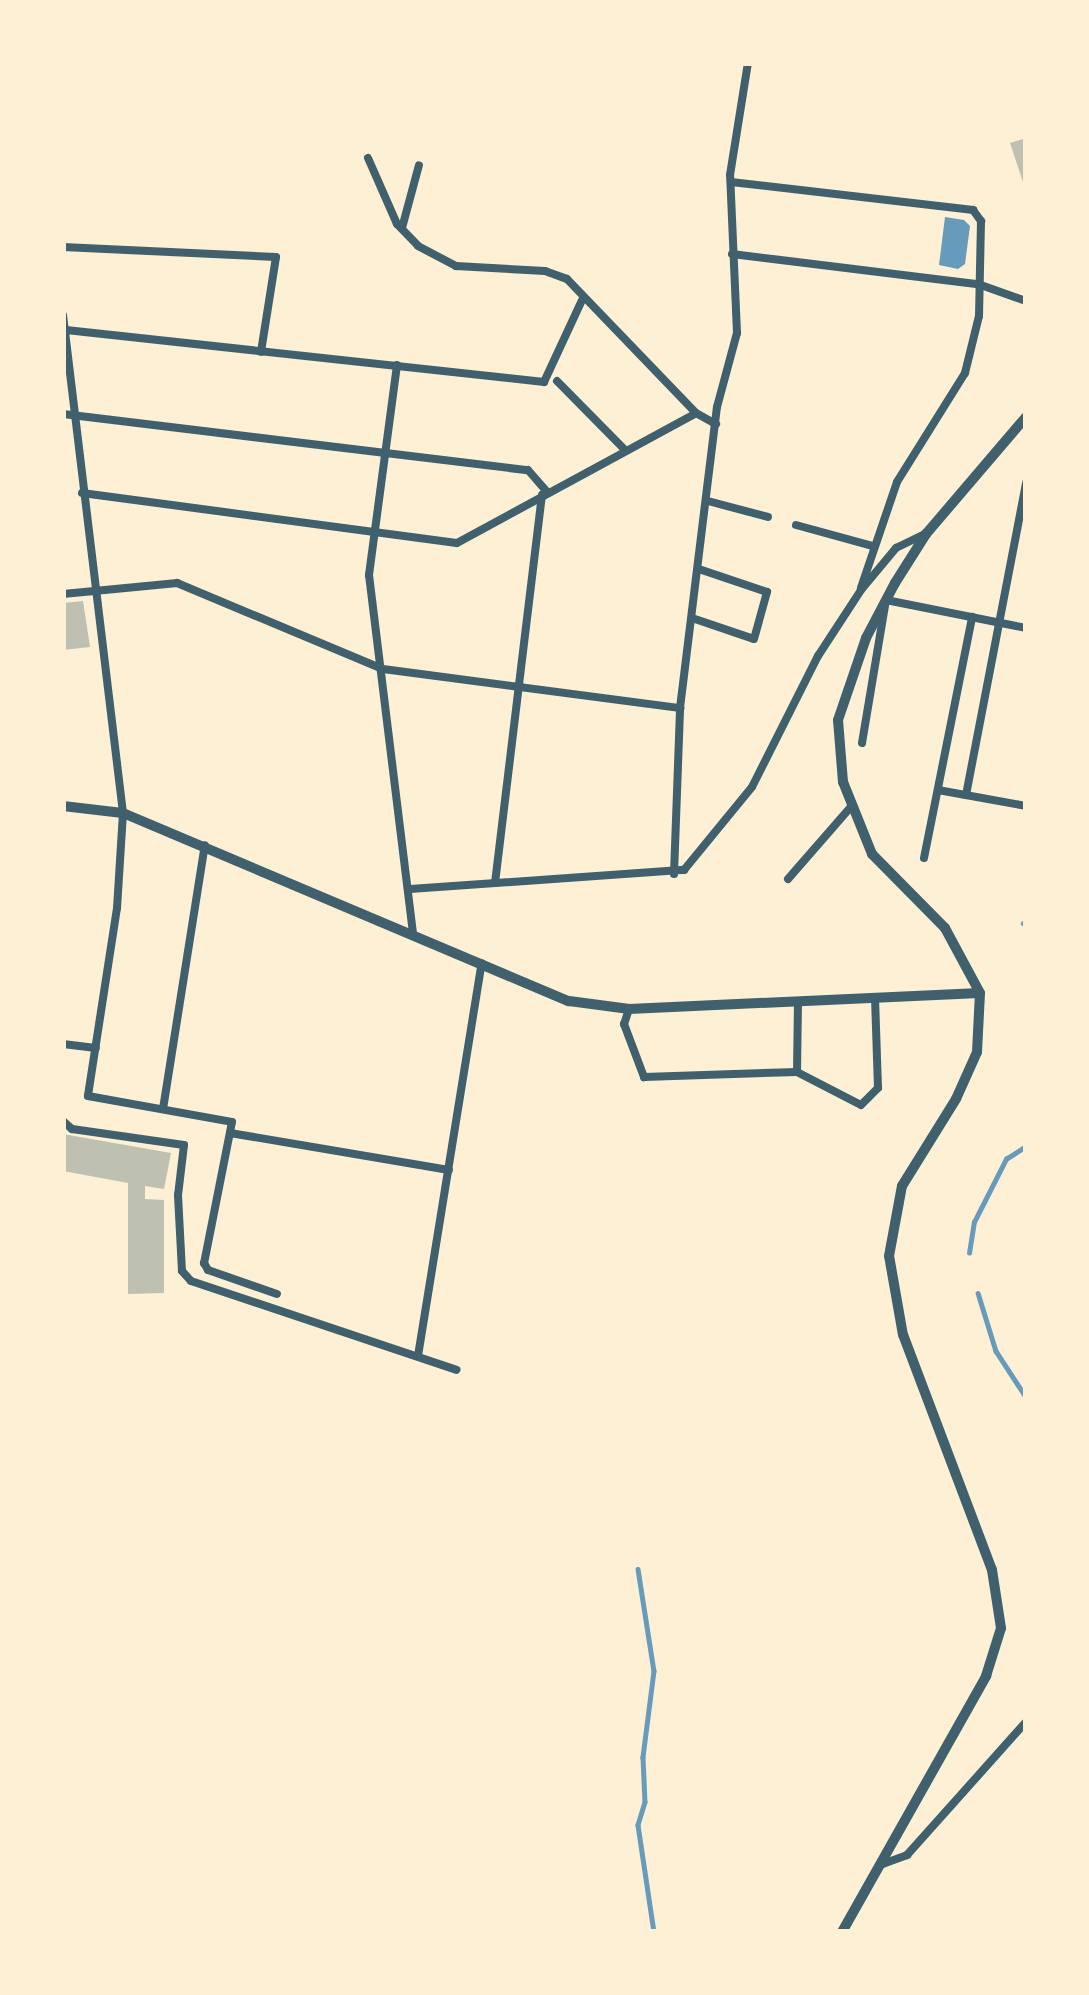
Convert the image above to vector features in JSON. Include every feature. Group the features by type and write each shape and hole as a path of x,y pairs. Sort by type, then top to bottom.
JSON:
{"street":[{"path":"674,874 680,708 716,424 737,333 731,182 748,63"},
{"path":"66,330 544,382 582,300 581,292 556,273 456,266 418,246 402,230 368,158"},
{"path":"402,230 419,165"},
{"path":"731,182 973,210 982,226 979,316 965,373 897,482 861,590"},
{"path":"63,247 276,257 261,352"},
{"path":"731,254 978,284 1026,301"},
{"path":"582,300 696,413 716,424"},
{"path":"63,315 68,414 124,813 117,908 88,1096 232,1122 204,1263 208,1270 277,1294"},
{"path":"397,365 369,575 412,931"},
{"path":"556,381 627,452"},
{"path":"82,493 457,543 696,413"},
{"path":"68,414 528,470 544,494 496,883"},
{"path":"842,1932 986,1676 1000,1628 992,1570 899,1322 889,1256 902,1186 956,1099 977,1052 980,993 945,928 878,863 850,808 837,751 838,720 849,680 886,600 926,534 1026,416"},
{"path":"966,795 1026,483"},
{"path":"708,501 768,518"},
{"path":"796,525 873,546"},
{"path":"410,889 684,870 752,787 818,656 861,590 896,548 926,534"},
{"path":"692,618 754,639 767,592 699,569"},
{"path":"64,591 177,583 383,669 680,708"},
{"path":"886,600 1026,628"},
{"path":"862,743 886,600"},
{"path":"923,858 972,617"},
{"path":"938,790 1026,806"},
{"path":"63,806 124,813 569,1001 629,1009 980,993"},
{"path":"788,879 850,808"},
{"path":"164,1109 205,845"},
{"path":"418,1356 482,963"},
{"path":"629,1009 624,1024 644,1077 797,1072 861,1105 878,1088 875,998"},
{"path":"797,1072 798,1000"},
{"path":"63,1044 96,1048"},
{"path":"63,1121 72,1129 184,1145 178,1195 182,1271 190,1282 457,1370"},
{"path":"230,1133 449,1170"},
{"path":"880,1865 907,1855 1026,1722"}],"water":[{"path":"945,217 964,220 970,226 965,264 958,269 939,265"}],"building":[{"path":"1026,138 1026,187 1025,188 1010,143"},
{"path":"83,601 90,647 63,650 63,603"},
{"path":"63,1134 171,1153 164,1189 145,1186 145,1199 164,1200 164,1293 128,1294 128,1183 63,1171"}],"waterway":[{"path":"969,1253 974,1222 1006,1159 1026,1146"},
{"path":"978,1293 996,1351 1026,1397"},
{"path":"638,1569 654,1671 643,1757 645,1802 638,1825 654,1932"}]}
